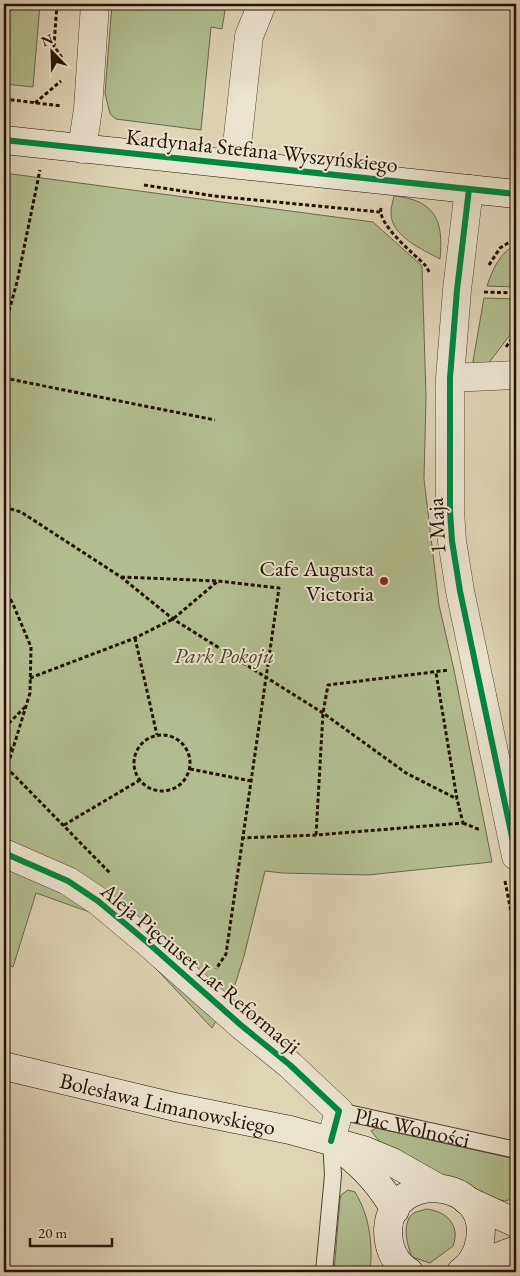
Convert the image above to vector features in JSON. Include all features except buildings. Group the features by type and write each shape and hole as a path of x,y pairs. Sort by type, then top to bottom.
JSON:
{"street":[{"path":"82,149 88,109 95,4"},
{"name":"Kardynała Stefana Wyszyńskiego","path":"236,164 249,36 262,4"},
{"name":"Kardynała Stefana Wyszyńskiego","path":"4,140 516,194"},
{"name":"1 Maja","path":"469,189 457,290 450,378 449,421 452,541 460,591 516,856"},
{"path":"450,378 516,375"},
{"name":"Aleja Pięciuset Lat Reformacji","path":"4,853 68,881 98,901 242,1026 290,1065 339,1111"},
{"name":"Bolesława Limanowskiego","path":"4,1066 175,1106 290,1130 331,1142"},
{"name":"Plac Wolności","path":"331,1142 339,1111"},
{"name":"Plac Wolności","path":"331,1142 363,1150 392,1162 438,1188 453,1191 466,1200"},
{"name":"Plac Wolności","path":"331,1142 366,1170 385,1193 395,1210"},
{"path":"397,1266 388,1239 389,1224 395,1210 402,1200 413,1193 425,1188 438,1188"},
{"path":"466,1200 516,1222"},
{"path":"466,1200 477,1214 481,1232 478,1250 466,1271"},
{"path":"466,1271 516,1250"}],"lane":[{"name":"Plac Wolności","path":"339,1111 516,1150"},
{"path":"324,1272 333,1175 331,1142"}],"path":[{"path":"57,4 54,46 63,59"},
{"path":"35,103 65,78"},
{"path":"4,99 88,109"},
{"path":"4,322 17,282 40,168"},
{"path":"137,184 214,196 380,212"},
{"path":"4,378 215,420"},
{"path":"4,507 21,512 121,576 174,619 323,713 406,773 457,799"},
{"path":"121,576 218,581 279,588 241,838 226,954 214,972"},
{"path":"30,678 135,638 174,619 218,581"},
{"path":"4,588 32,647 30,693 7,768 110,874"},
{"path":"135,638 157,735"},
{"path":"316,835 323,713 328,685 452,670"},
{"path":"436,673 457,799 463,823"},
{"path":"4,728 26,706"},
{"path":"157,735 167,735 183,743 188,751 190,760 190,769 187,777 173,789 164,791 155,790 140,780 134,762 141,744 148,738 157,735"},
{"path":"4,754 13,747"},
{"path":"190,769 251,781"},
{"path":"64,825 140,780"},
{"path":"241,838 316,835 463,823 478,829 486,828"}],"green space":[{"path":"4,4 40,4 33,87 4,84"},
{"path":"112,4 226,4 222,29 211,27 201,130 116,119 110,114 105,93"},
{"name":"Park Pokoju","path":"4,173 373,222 422,266 426,397 424,479 439,605 454,670 492,862 368,875 265,871 244,956 233,991 212,1028 109,919 36,893 13,967 4,965"},
{"path":"394,196 419,202 428,207 434,214 440,233 440,259 416,246 401,235 392,220 391,212"},
{"path":"516,244 516,287 487,286 498,262"},
{"path":"484,298 516,299 516,327 488,364 476,366 473,361"},
{"path":"376,1128 516,1159 516,1198 505,1201 497,1199 438,1173 380,1142 371,1131"},
{"path":"348,1190 355,1192 367,1221 371,1241 370,1272 334,1272 340,1199 341,1195"},
{"path":"426,1209 445,1216 450,1220 455,1232 453,1246 430,1263 412,1257 406,1234 410,1217 415,1212"}],"cycle path":[{"path":"4,140 516,194"},
{"path":"469,189 457,290 450,378 450,511 452,541 460,591 516,856"},
{"path":"4,853 68,881 98,901 242,1026 290,1065 339,1111 331,1141"}],"place":[{"name":"Cafe Augusta Victoria","path":"384,581"}]}
